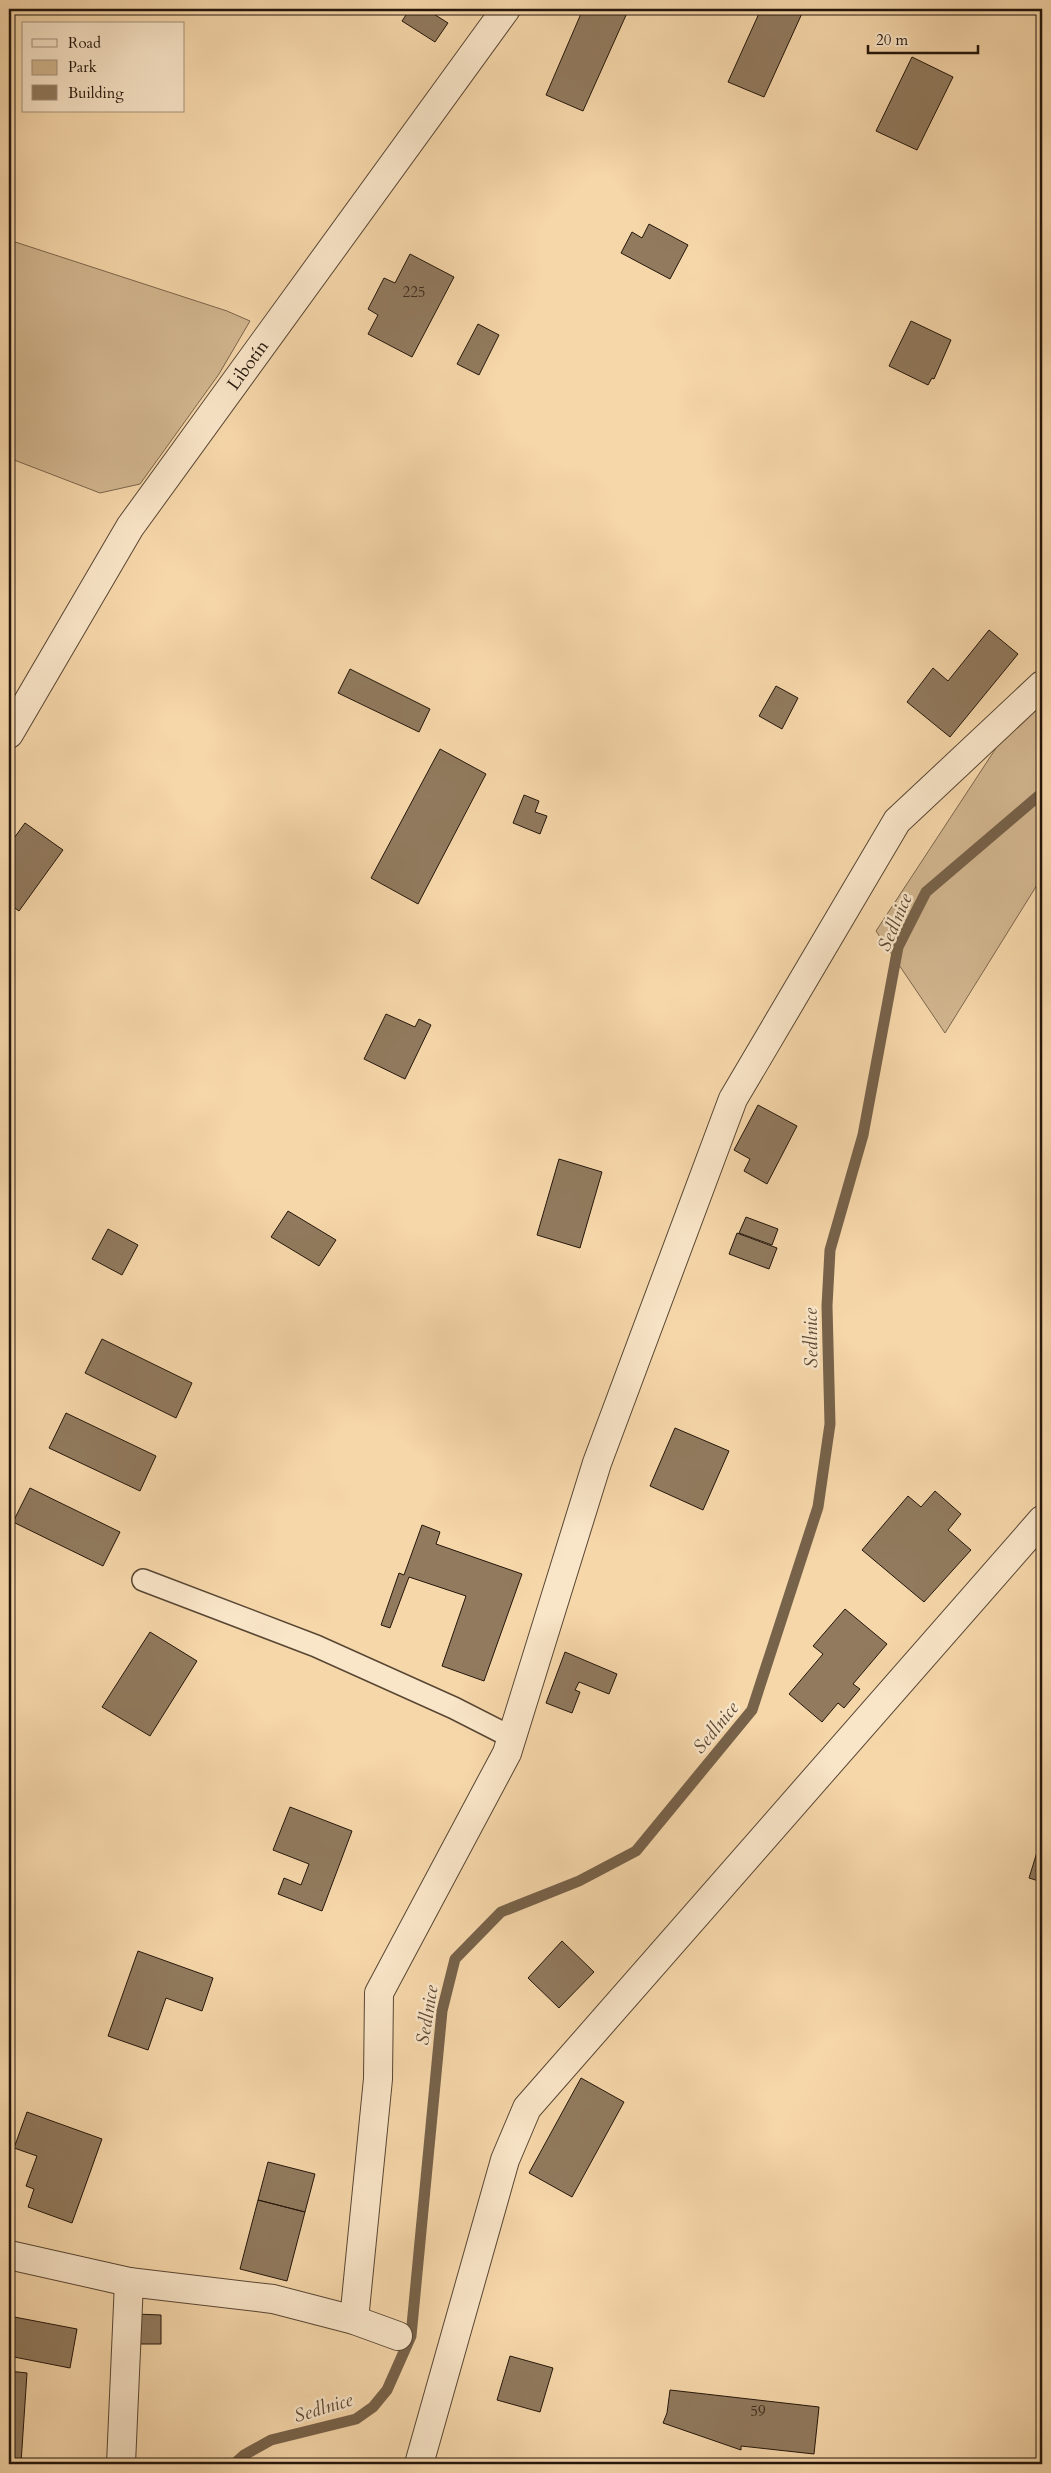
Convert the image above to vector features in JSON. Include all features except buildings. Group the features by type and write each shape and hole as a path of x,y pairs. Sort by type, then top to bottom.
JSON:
{"street":[{"name":"Libotín","path":"9,734 130,527 506,9"},
{"path":"354,2320 378,2079 380,1993 507,1753 597,1463 733,1099 897,821 1042,685"},
{"path":"419,2464 505,2160 527,2108 1042,1520"},
{"path":"9,2255 129,2282 273,2299 354,2320 398,2336"},
{"path":"121,2464 129,2282"}],"lane":[{"path":"143,1580 316,1646 454,1708 511,1737"}],"green space":[{"path":"9,240 227,311 250,321 219,374 140,484 100,493 9,458"},
{"path":"1042,678 1042,877 945,1033 876,931"}],"waterway":[{"name":"Sedlnice","path":"234,2464 244,2455 271,2440 356,2419 373,2407 387,2390 411,2336 442,2011 455,1959 501,1912 579,1881 636,1851 752,1710 818,1507 830,1424 827,1306 830,1250 863,1135 898,947 926,892 1042,793"}]}
